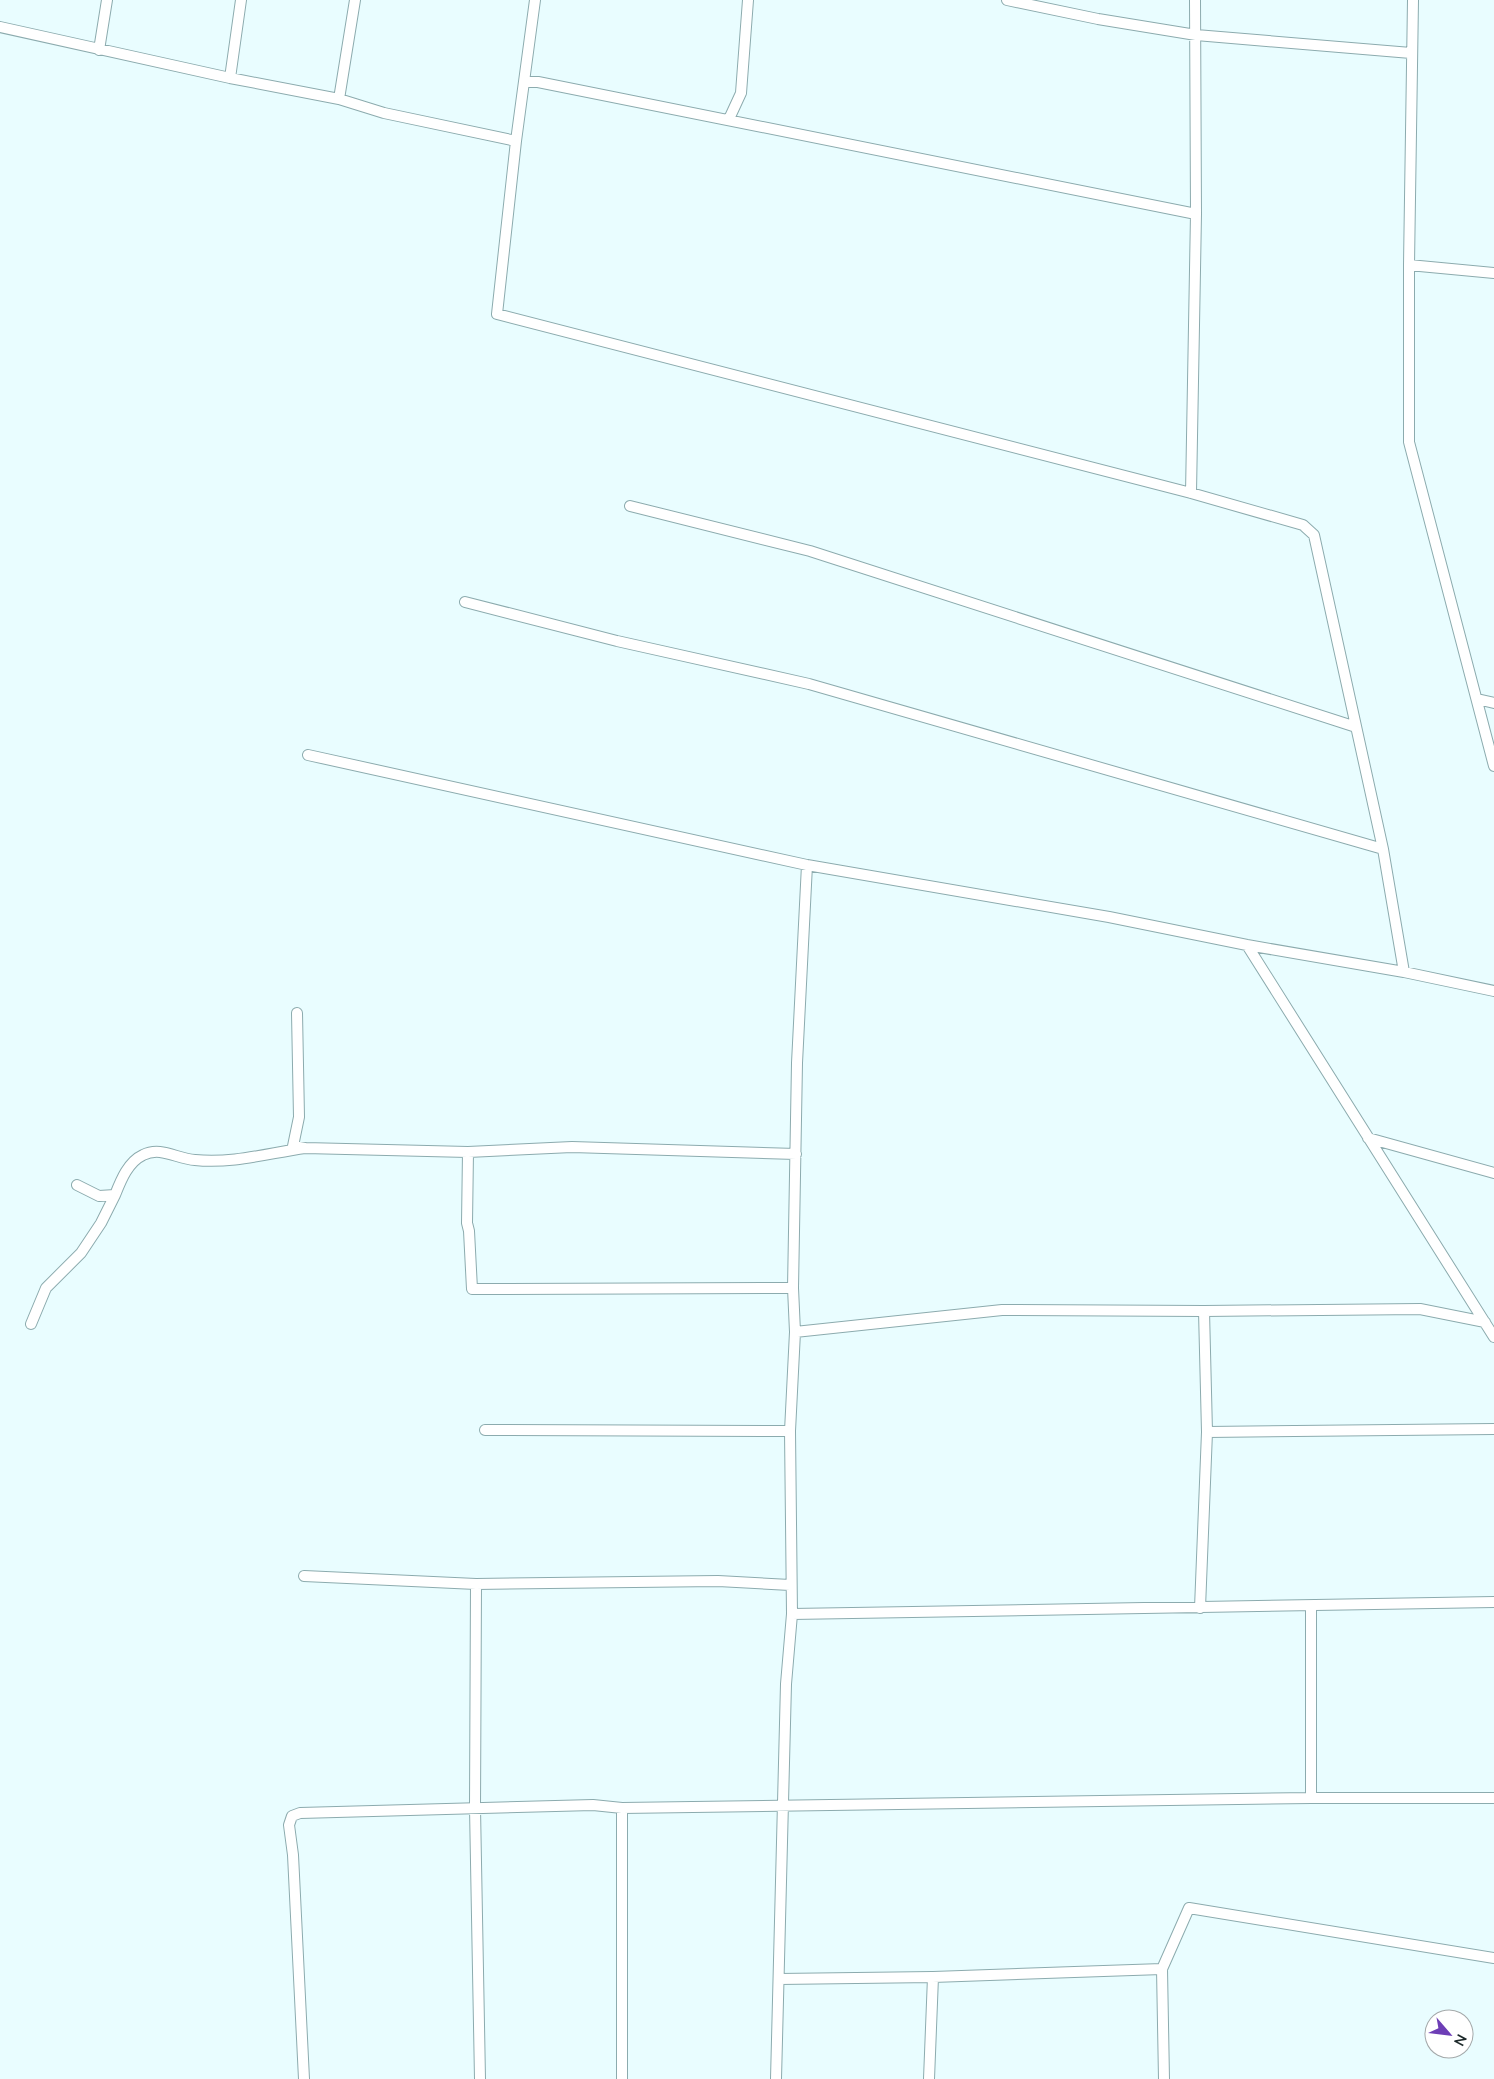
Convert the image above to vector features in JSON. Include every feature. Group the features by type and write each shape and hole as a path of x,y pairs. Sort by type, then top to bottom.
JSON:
{"street":[{"path":"99,50 107,0"},
{"path":"230,78 241,0"},
{"path":"339,99 355,0"},
{"path":"535,0 516,141 497,314 1191,493 1304,525 1314,536 1383,849 1404,972"},
{"path":"729,120 741,93 748,0"},
{"path":"1008,0 1098,19 1196,35 1411,53"},
{"path":"1191,493 1196,214 1195,0"},
{"path":"1413,0 1409,266 1409,442 1494,766"},
{"path":"0,27 230,78 339,99 384,113 516,141"},
{"path":"525,82 538,82 1196,214"},
{"path":"1409,266 1494,273"},
{"path":"630,506 810,551 1356,727"},
{"path":"465,602 635,646 809,684 1383,849"},
{"path":"1477,699 1494,703"},
{"path":"308,755 807,865 1109,917 1247,945 1404,972 1494,991"},
{"path":"776,2079 786,1684 792,1614 790,1585 790,1431 795,1332 793,1288 797,1063 807,865"},
{"path":"1247,945 1494,1337"},
{"path":"297,1013 300,1117 293,1146 305,1148 468,1152 572,1148 796,1154"},
{"path":"1368,1138 1494,1174"},
{"path":"31,1324 46,1288 81,1253 101,1223 122,1178 133,1161 150,1152 158,1151 192,1160 213,1161 231,1160 305,1148"},
{"path":"468,1152 467,1223 472,1289 793,1288"},
{"path":"77,1185 99,1196 115,1195"},
{"path":"795,1332 1002,1310 1420,1309 1485,1322"},
{"path":"1200,1608 1207,1432 1204,1311"},
{"path":"1207,1432 1494,1429"},
{"path":"485,1430 790,1431"},
{"path":"304,1576 476,1584 718,1582 790,1585"},
{"path":"476,1584 475,1808 480,2079"},
{"path":"792,1614 1494,1602"},
{"path":"1310,1798 1311,1606"},
{"path":"304,2079 293,1855 289,1825 292,1816 300,1813 593,1805 622,1808 1310,1798 1494,1798"},
{"path":"622,1808 622,2079"},
{"path":"1164,2079 1162,1969 1190,1908 1494,1958"},
{"path":"779,1979 933,1977 1162,1969"},
{"path":"929,2079 933,1977"}]}
